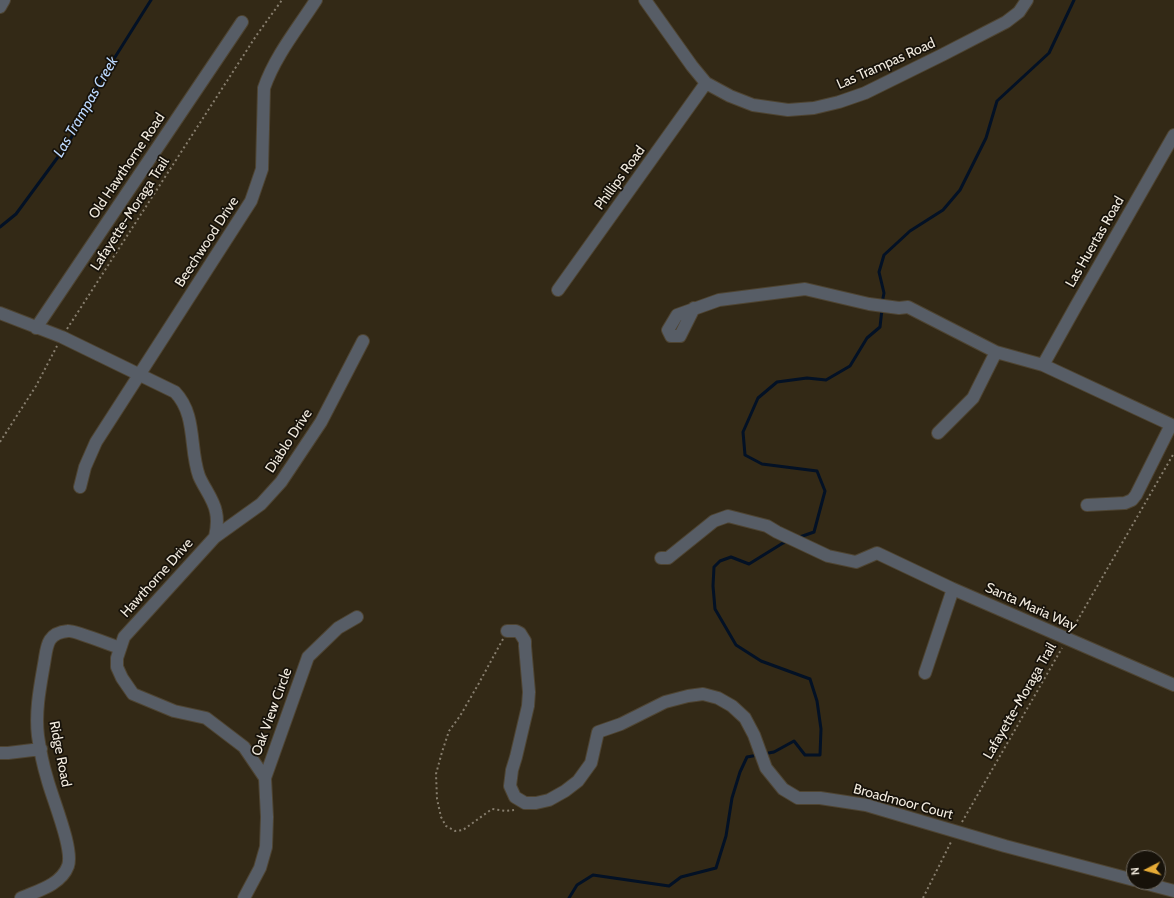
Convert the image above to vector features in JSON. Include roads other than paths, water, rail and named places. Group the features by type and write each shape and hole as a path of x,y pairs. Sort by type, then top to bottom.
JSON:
{"street":[{"path":"0,8 4,0"},
{"name":"Beechwood Drive","path":"80,487 85,467 96,442 251,201 262,169 264,88 268,76 280,54 316,0"},
{"name":"Las Trampas Road","path":"645,0 692,66 706,83 730,96 753,105 788,110 814,108 865,93 1006,22 1019,12 1027,0"},
{"name":"Old Hawthorne Road","path":"36,328 242,22"},
{"name":"Phillips Road","path":"558,290 706,83"},
{"name":"Las Huertas Road","path":"1043,365 1174,135"},
{"path":"694,308 719,300 805,289 869,304 899,308 908,307 996,352 1043,365 1173,426 1132,500 1125,503 1087,505"},
{"name":"Hawthorne Drive","path":"0,313 62,337 175,392 182,399 190,422 195,459 200,477 216,511 217,523 215,537 124,637 117,658 117,666 122,678 133,694 174,711 206,718 244,747 265,778 268,817 266,847 260,868 244,898"},
{"name":"Diablo Drive","path":"215,537 261,504 281,482 321,422 363,341"},
{"path":"938,433 973,398 996,352"},
{"name":"Santa Maria Way","path":"661,558 668,558 714,521 728,516 767,526 815,551 828,556 856,562 877,553 953,589 1174,685"},
{"path":"926,673 953,589"},
{"name":"Oak View Circle","path":"265,778 308,657 338,628 357,617"},
{"name":"Ridge Road","path":"21,898 50,885 64,873 69,862 68,846 47,778 38,736 37,717 40,686 48,642 54,636 69,630 120,648"},
{"name":"Broadmoor Court","path":"507,631 516,631 520,633 526,646 529,692 528,706 512,770 510,786 514,797 525,803 536,803 549,800 565,791 578,781 591,763 598,732 621,724 665,702 703,694 718,698 732,706 745,718 754,735 766,768 783,788 798,798 820,798 866,804 1005,846 1126,878"},
{"path":"0,753 41,749"}],"waterway":[{"name":"Las Trampas Creek","path":"0,227 16,214 69,142 100,81 151,0"},
{"name":"Las Trampas Creek","path":"882,303 884,293 879,272 884,255 910,231 943,210 960,190 986,138 997,101 1049,53 1074,0"},
{"name":"Las Trampas Creek","path":"797,538 814,532 825,491 817,471 762,464 745,455 743,432 758,398 777,382 807,378 826,380 850,366 867,338 880,327 882,309"},
{"name":"Las Trampas Creek","path":"763,754 774,752 794,741 805,755 820,755 821,729 817,701 810,679 761,661 736,645 715,609 713,586 714,567 720,561 731,557 749,564 788,541"},
{"name":"Las Trampas Creek","path":"569,898 577,885 593,875 669,886 681,877 716,868 726,836 732,798 740,772 747,757 758,755"}]}
